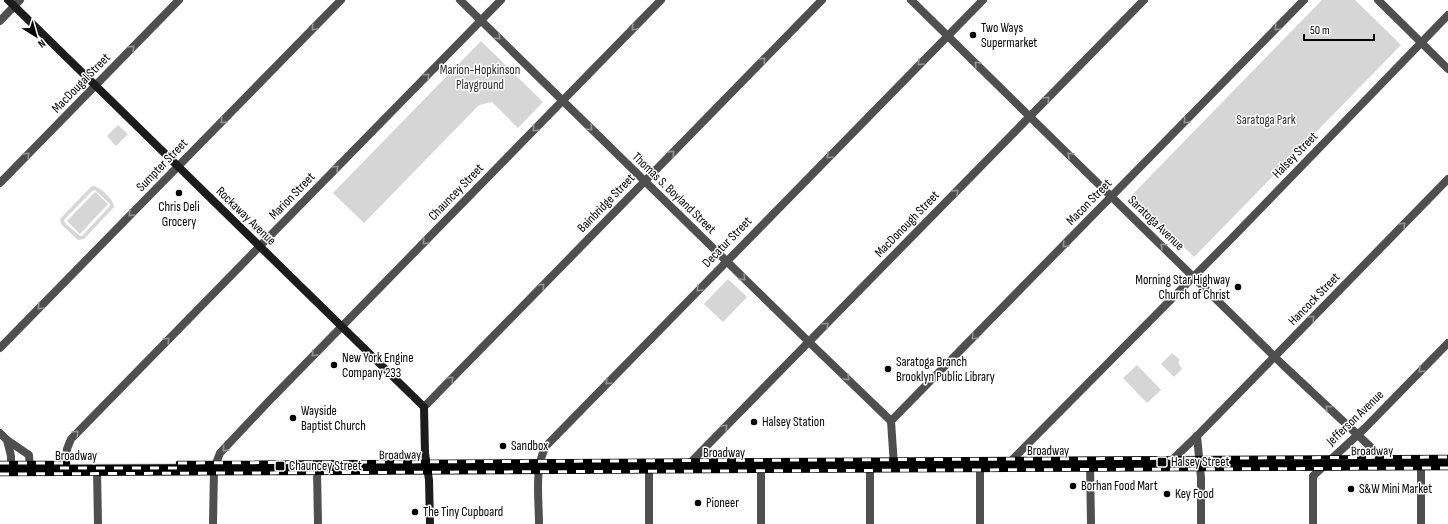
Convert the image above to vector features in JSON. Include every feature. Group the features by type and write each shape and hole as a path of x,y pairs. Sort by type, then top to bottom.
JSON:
{"main road":[{"name":"Rockaway Avenue","path":"14,2 95,85 424,406"},
{"path":"424,406 425,453 430,524"},
{"name":"Broadway","path":"0,470 317,470 539,465 894,466 1008,464 1199,463 1323,465 1448,463"}],"street":[{"name":"MacDougal Street","path":"0,183 179,0"},
{"name":"Sumpter Street","path":"0,348 341,0"},
{"name":"Thomas S. Boyland Street","path":"460,0 891,421"},
{"name":"Marion Street","path":"65,469 67,449 71,439 501,0"},
{"name":"Chauncey Street","path":"213,524 214,469 220,453 341,326 661,0"},
{"name":"Bainbridge Street","path":"424,406 822,0"},
{"name":"Saratoga Avenue","path":"911,0 1275,356 1376,452 1384,463"},
{"name":"Decatur Street","path":"539,524 539,465 541,454 546,446 983,0"},
{"name":"MacDonough Street","path":"688,465 1144,0"},
{"name":"Macon Street","path":"891,421 1304,0"},
{"path":"1378,0 1448,69"},
{"path":"0,21 14,2"},
{"name":"Halsey Street","path":"1008,464 1194,276 1448,15"},
{"name":"Hancock Street","path":"1168,464 1448,179"},
{"name":"Jefferson Avenue","path":"1313,524 1313,476 1448,342"},
{"path":"891,421 894,466"},
{"path":"0,433 29,456 30,470"},
{"path":"1197,436 1201,478 1201,524"},
{"path":"7,440 11,456 11,470"},
{"path":"1421,463 1421,524"},
{"path":"1090,464 1091,524"},
{"path":"980,465 980,524"},
{"path":"649,466 649,524"},
{"path":"761,466 761,524"},
{"path":"870,466 870,524"},
{"path":"97,470 98,524"},
{"path":"317,470 318,524"}],"green space":[{"name":"Saratoga Park","path":"1322,0 1355,0 1401,45 1194,257 1131,196"},
{"name":"Marion-Hopkinson Playground","path":"481,41 543,102 518,128 492,102 479,105 364,223 333,193"},
{"path":"118,125 128,134 116,146 107,136"},
{"path":"92,186 99,188 109,197 114,207 84,239 78,240 61,224 60,219","holes":["95,190 110,204 110,206 82,236 80,236 65,223 64,220 92,191"]},
{"path":"95,192 108,204 80,234 67,221"},
{"path":"728,279 747,297 723,322 704,304"},
{"path":"1172,353 1180,360 1178,362 1182,369 1174,377 1161,364"},
{"path":"1137,365 1161,390 1147,403 1123,378"}],"railway":[{"path":"178,463 1448,457"},
{"path":"0,463 68,463"},
{"path":"60,468 186,468"},
{"path":"0,474 1448,468"}],"place":[{"name":"Two Ways Supermarket","path":"973,35"},
{"name":"Chris Deli Grocery","path":"179,193"},
{"name":"Morning Star Highway Church of Christ","path":"1238,287"},
{"name":"New York Engine Company 233","path":"334,365"},
{"name":"Saratoga Branch Brooklyn Public Library","path":"888,369"},
{"name":"Wayside Baptist Church","path":"293,418"},
{"name":"Halsey Station","path":"754,422"},
{"name":"Sandbox","path":"503,446"},
{"name":"Halsey Street","path":"1162,462"},
{"name":"Chauncey Street","path":"280,466"},
{"name":"Borhan Food Mart","path":"1073,486"},
{"name":"S&W Mini Market","path":"1351,489"},
{"name":"Key Food","path":"1167,494"},
{"name":"Pioneer","path":"698,503"},
{"name":"The Tiny Cupboard","path":"415,512"}]}
